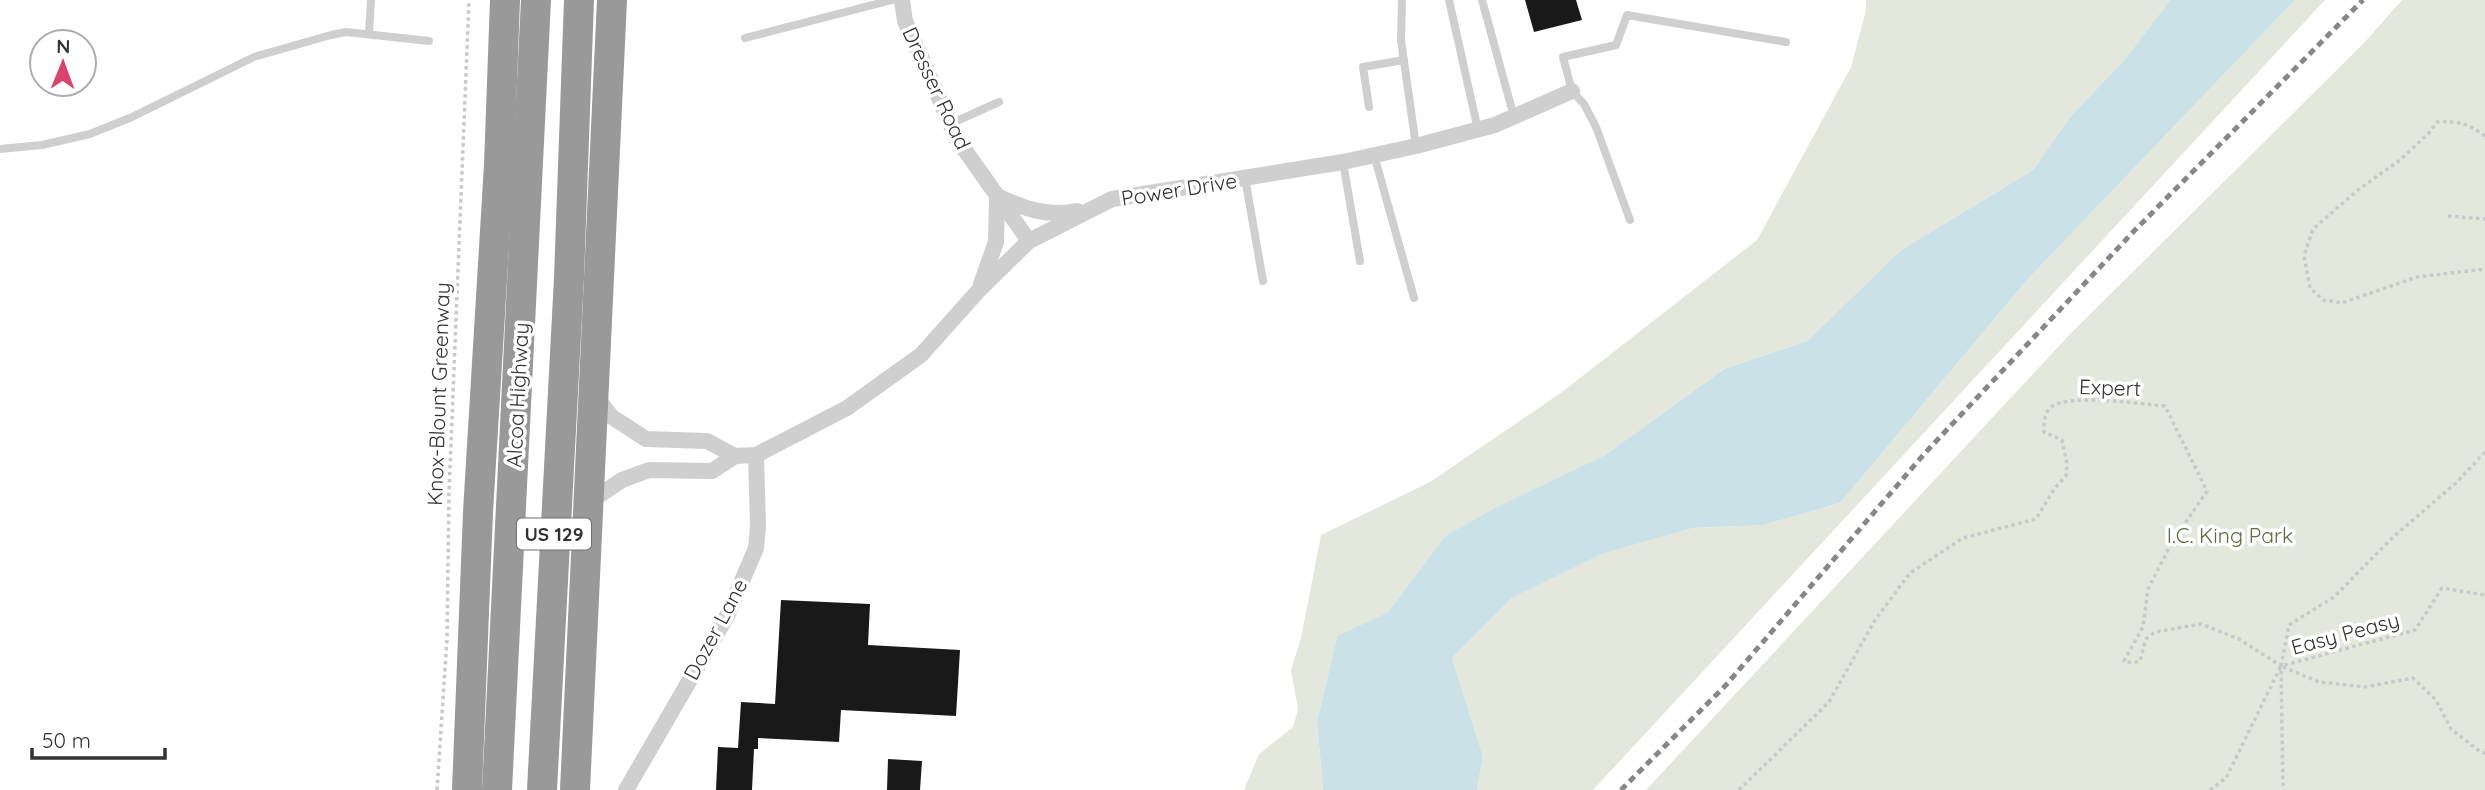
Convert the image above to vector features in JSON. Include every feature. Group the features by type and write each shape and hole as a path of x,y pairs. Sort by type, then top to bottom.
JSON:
{"highway":[{"path":"467,790 478,512 499,165 505,0"},
{"name":"Alcoa Highway","path":"498,790 537,0"},
{"name":"US 129","path":"542,790 569,278 579,0"},
{"path":"575,790 612,0"}],"street":[{"name":"Dresser Road","path":"902,0 905,21 957,139 1029,241"},
{"name":"Power Drive","path":"589,502 622,480 649,470 712,471 735,456 756,455 847,408 921,355 979,290 1029,241 1112,199 1343,162 1416,146 1478,130 1572,91"},
{"path":"979,290 996,242 997,197 1022,208 1052,214 1097,207"},
{"name":"Power Drive","path":"593,394 612,417 646,439 707,441 735,456"},
{"name":"Dozer Lane","path":"626,790 727,616 756,548 756,455"}],"lane":[{"path":"369,34 372,0"},
{"path":"745,38 892,0"},
{"path":"1402,0 1401,40 1416,146"},
{"path":"1449,0 1478,130"},
{"path":"1482,0 1514,117"},
{"path":"1630,220 1596,127 1584,104 1572,91 1563,57 1616,45 1627,15 1786,42"},
{"path":"0,149 42,145 90,134 132,117 254,57 346,32 429,41"},
{"path":"1369,107 1363,67 1404,60"},
{"path":"950,124 999,102"},
{"path":"1374,155 1414,298"},
{"path":"1343,162 1360,261"},
{"path":"1245,178 1263,281"}],"path":[{"name":"Knox-Blount Greenway","path":"438,790 447,639 449,492 469,0"},
{"path":"2485,136 2458,121 2437,122 2429,134 2400,160 2358,190 2313,229 2304,257 2310,288 2323,300 2342,303 2417,277 2485,269"},
{"path":"2448,216 2485,219"},
{"name":"Expert","path":"1739,790 1829,702 1875,620 1910,573 1963,538 2036,519 2066,475 2062,440 2044,432 2044,419 2049,408 2064,401 2090,400 2165,406 2207,491 2171,544 2148,589 2143,628 2124,661 2140,661 2146,639 2155,632 2201,624 2239,639 2281,666"},
{"name":"Easy Peasy","path":"2485,453 2393,537 2334,597 2289,625 2281,666 2416,631 2442,587 2485,594"},
{"path":"2281,666 2319,682 2365,687 2413,678 2436,700 2451,729 2485,753"},
{"path":"2210,790 2227,778 2281,666"},
{"path":"2281,666 2283,790"}],"green space":[{"path":"1866,0 2170,0 2126,58 2070,117 2033,170 1901,250 1807,341 1724,369 1605,455 1445,536 1388,612 1337,636 1317,722 1323,790 1244,790 1259,754 1293,727 1298,709 1291,670 1301,638 1321,535 1430,482 1562,392 1757,240 1851,67 1866,10"},
{"path":"2295,0 2325,0 1593,790 1477,790 1483,756 1452,658 1512,598 1602,554 1693,528 1764,525 1840,503 2027,280"},
{"name":"I.C. King Park","path":"2402,0 2485,0 2485,790 1646,790 2071,333 2363,44"}],"water":[{"path":"2170,0 2295,0 2027,280 1840,503 1764,525 1693,528 1602,554 1512,598 1452,658 1483,756 1477,790 1323,790 1317,722 1337,636 1388,612 1445,536 1497,507 1605,455 1724,369 1807,341 1901,250 2033,170 2070,117 2126,58"}],"building":[{"path":"1525,0 1576,0 1582,20 1534,32"},
{"path":"781,600 870,604 868,645 960,650 956,716 841,710 839,742 758,738 758,749 754,749 752,790 716,790 718,747 738,748 741,702 775,704"},
{"path":"888,759 922,761 920,790 887,790"}],"railway":[{"path":"1621,790 1726,685 1925,453 2135,230 2363,0"}]}
